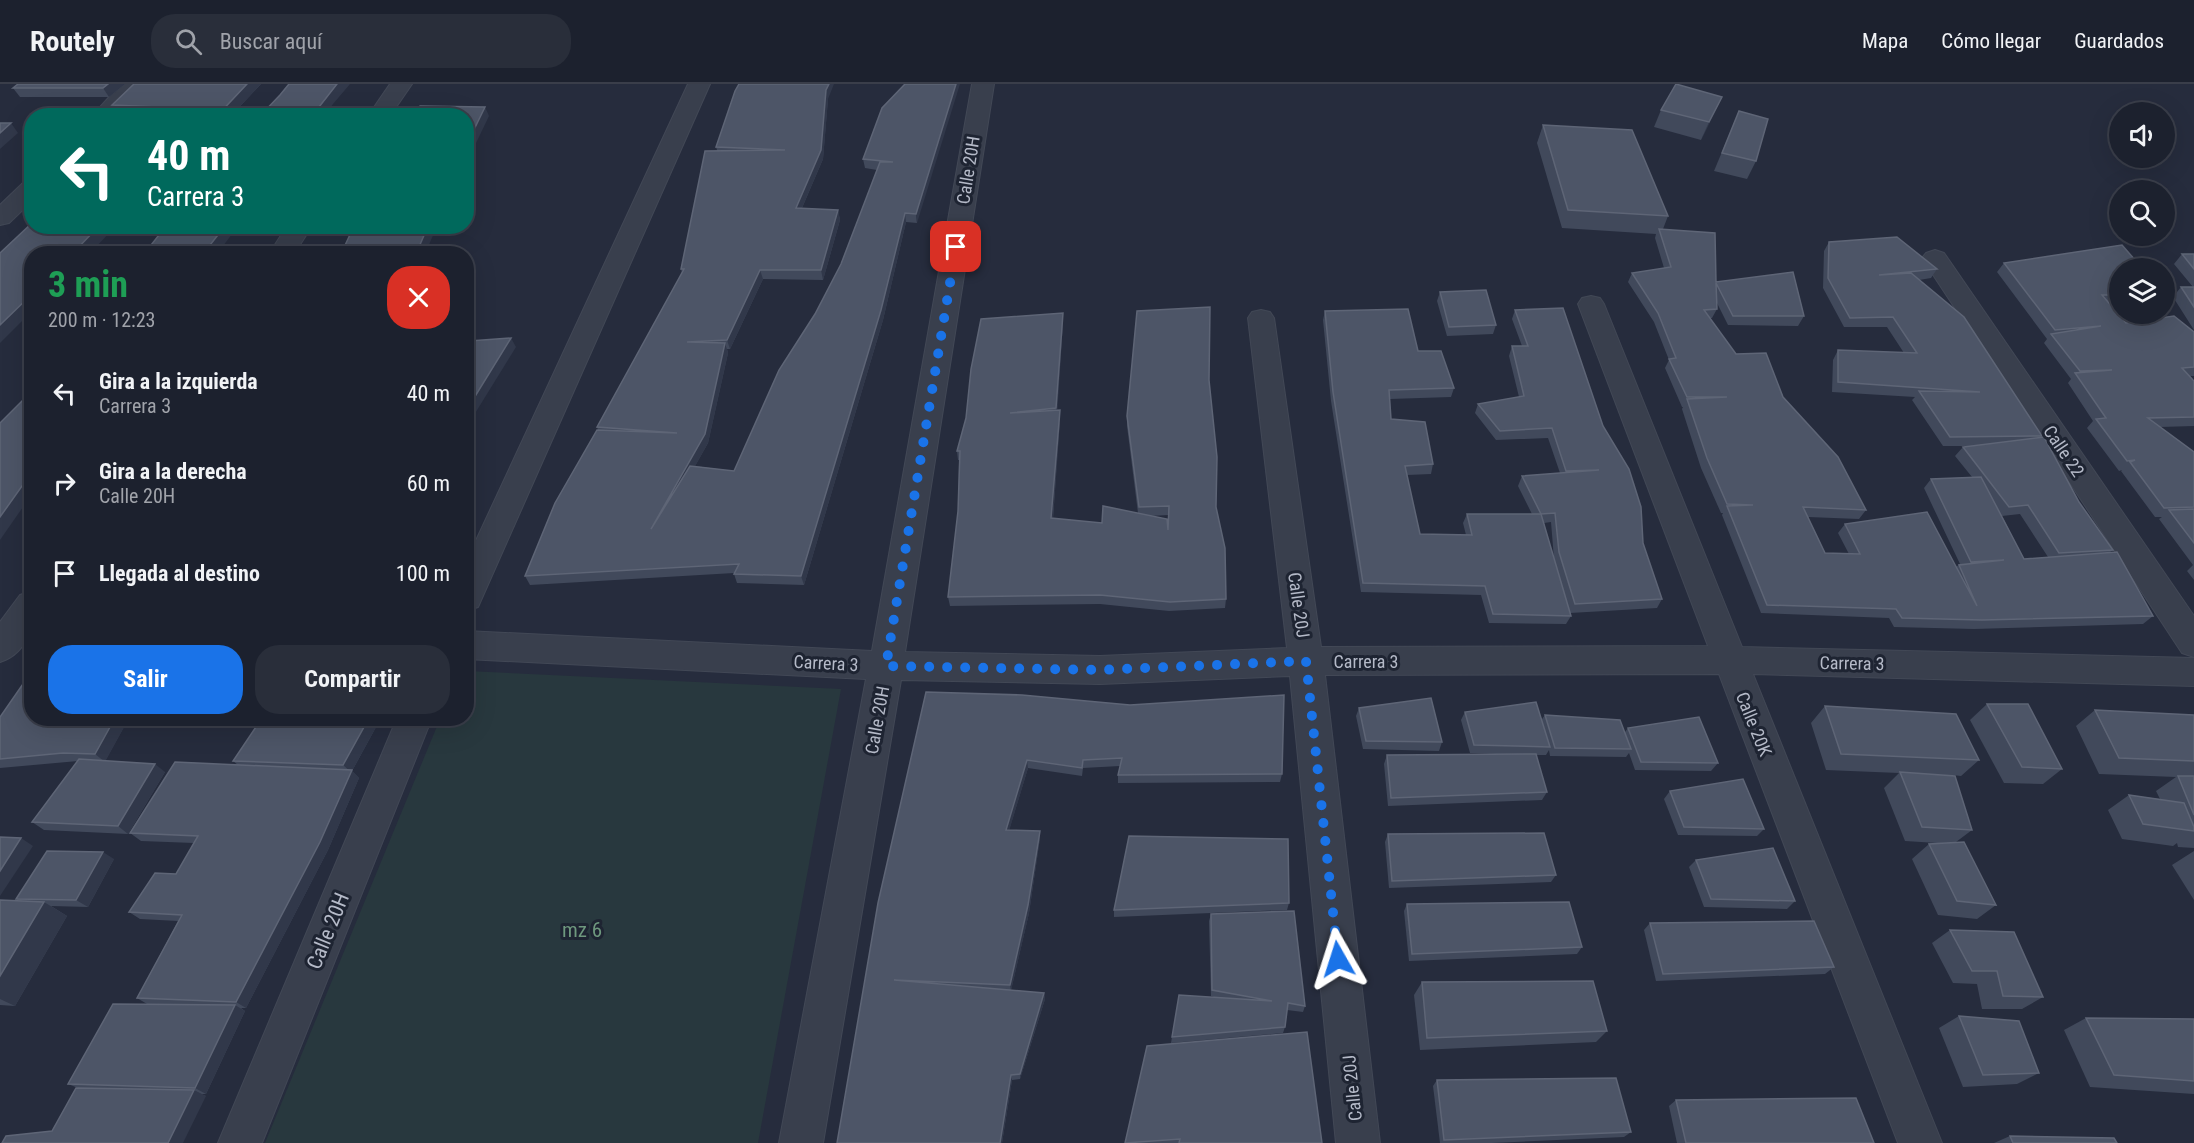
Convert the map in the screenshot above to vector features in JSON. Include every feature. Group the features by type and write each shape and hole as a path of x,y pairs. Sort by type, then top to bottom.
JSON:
{"street":[{"path":"111,108 134,84"},
{"path":"384,108 401,84"},
{"path":"474,580 699,84"},
{"name":"Calle 20H","path":"801,1143 886,666 983,84"},
{"path":"0,218 24,195"},
{"name":"Calle 22","path":"1935,258 2194,643"},
{"name":"Calle 20K","path":"1591,304 1920,1143"},
{"name":"Calle 20J","path":"1261,318 1306,661 1358,1143"},
{"path":"10,637 24,616"},
{"name":"Carrera 3","path":"474,645 886,666 1100,670 1306,661 1729,660 2194,672"},
{"name":"Calle 20H","path":"240,1143 412,726"}],"green space":[{"name":"mz 6","path":"474,671 841,689 758,1143 265,1143 437,726 474,726"}],"building":[{"path":"18,84 108,84 103,88 13,88"},
{"path":"134,84 247,84 224,108 155,108 112,105"},
{"path":"289,84 337,84 318,108 268,108"},
{"path":"739,84 829,84 826,90 821,150 796,208 838,210 821,270 760,270 727,340 687,342 725,343 705,434 651,529 690,466 734,471 779,370 815,314 841,264 880,162 893,162 863,159 882,108 905,84 956,84 916,214 905,213 881,310 801,576 734,574 739,564 525,576 555,503 597,430 677,433 597,427 684,269 681,269 705,151 785,150 716,147"},
{"path":"1676,84 1722,97 1709,122 1661,110"},
{"path":"420,106 485,107 474,130 474,108 419,108"},
{"path":"1739,111 1768,119 1756,161 1722,153"},
{"path":"0,123 11,123 0,133"},
{"path":"1543,125 1632,130 1668,216 1568,210"},
{"path":"1659,229 1715,233 1716,282 1793,272 1804,316 1733,316 1716,283 1717,309 1704,310 1736,354 1766,353 1783,397 1838,457 1866,510 1803,507 1825,553 1860,554 1845,524 1927,512 1977,606 1959,565 2004,560 1971,562 1931,479 1981,477 2024,559 2117,552 2153,616 1982,620 1902,618 1896,609 1767,605 1727,506 1753,505 1727,504 1707,458 1687,399 1727,397 1687,397 1669,359 1676,358 1658,313 1632,273 1671,267"},
{"path":"24,230 24,234 91,234 80,246 24,246 24,302 0,325 0,253"},
{"path":"160,234 219,234 209,246 150,246"},
{"path":"350,234 425,234 419,246 345,246"},
{"path":"1897,237 1937,269 1879,275 1911,273 1964,317 2042,436 1950,437 1919,391 1980,392 1838,382 1838,350 1917,353 1893,317 1850,318 1828,278 1829,242"},
{"path":"2123,246 2133,258 2109,258 2109,295 2102,295 2109,303 2109,324 2175,324 2175,317 2194,332 2194,367 2182,368 2194,381 2194,417 2148,418 2194,452 2194,507 2164,508 2130,462 2135,460 2127,461 2096,419 2106,418 2075,373 2112,370 2080,371 2051,334 2101,326 2055,330 2004,263"},
{"path":"2182,254 2194,254 2194,269"},
{"path":"2181,287 2194,287 2194,307"},
{"path":"1486,290 1496,325 1449,327 1440,292"},
{"path":"1210,307 1209,380 1217,457 1216,507 1225,548 1226,599 1170,602 1100,595 948,597 958,511 960,451 957,451 966,418 971,369 981,319 1063,313 1056,408 1010,413 1060,410 1051,518 1102,523 1103,506 1167,519 1168,530 1169,506 1139,507 1127,416 1137,311"},
{"path":"1563,308 1603,426 1629,469 1641,507 1643,543 1662,599 1575,604 1559,552 1555,513 1541,514 1522,476 1599,470 1566,471 1552,428 1500,431 1478,404 1524,396 1512,346 1528,346 1515,310"},
{"path":"1408,309 1418,351 1441,351 1454,388 1389,390 1391,419 1425,422 1433,464 1405,466 1420,534 1472,535 1467,514 1541,514 1571,616 1493,614 1485,586 1363,583 1333,392 1325,311"},
{"path":"511,338 474,398 474,341"},
{"path":"24,399 24,483 0,517 0,423"},
{"path":"2044,437 2079,502 2113,550 2059,553 2028,505 2009,507 1963,447"},
{"path":"2194,509 2194,543 2169,510"},
{"path":"24,682 24,726 111,726 95,754 63,753 0,759 0,717"},
{"path":"926,692 1022,695 1130,705 1284,695 1282,774 1118,775 1122,758 1083,760 1082,768 1027,760 1006,830 1040,831 1028,905 1010,985 894,980 1044,993 1020,1074 1011,1075 1000,1143 837,1143 878,903"},
{"path":"1431,698 1442,742 1366,741 1359,708"},
{"path":"1536,702 1550,747 1474,745 1465,712"},
{"path":"1987,704 2028,704 2062,769 2022,767"},
{"path":"1825,706 1956,714 1979,760 1841,754"},
{"path":"2095,710 2194,715 2194,761 2119,758"},
{"path":"1545,715 1620,720 1631,749 1555,748"},
{"path":"1699,717 1718,763 1641,762 1628,728"},
{"path":"257,726 365,726 343,765 233,761"},
{"path":"1536,754 1547,792 1391,798 1387,755"},
{"path":"79,759 155,764 118,826 32,822"},
{"path":"175,762 352,770 320,842 236,1002 137,998 182,915 129,912 155,873 176,874 198,836 130,833"},
{"path":"1900,772 1955,776 1972,830 1922,827"},
{"path":"2178,776 2194,776 2194,815"},
{"path":"1743,779 1764,829 1684,827 1670,791"},
{"path":"2129,795 2184,803 2194,831 2143,824"},
{"path":"1544,833 1556,875 1392,881 1388,834"},
{"path":"1129,836 1288,839 1289,903 1114,910"},
{"path":"0,837 21,838 0,871"},
{"path":"1964,842 1996,905 1957,901 1929,844"},
{"path":"1773,848 1795,901 1711,899 1696,860"},
{"path":"47,851 103,852 76,900 16,899"},
{"path":"0,900 44,902 0,976"},
{"path":"1569,902 1582,947 1412,954 1407,904"},
{"path":"1294,911 1305,1006 1288,1003 1285,1027 1172,1037 1179,995 1272,1001 1212,990 1211,914"},
{"path":"1814,921 1834,967 1663,974 1650,923"},
{"path":"1950,930 2014,932 2043,997 2003,996 1997,971 1972,971"},
{"path":"1593,981 1607,1031 1427,1038 1422,982"},
{"path":"113,1004 235,1005 195,1088 68,1084"},
{"path":"1959,1016 2019,1021 2039,1073 1983,1075"},
{"path":"2086,1018 2194,1019 2194,1081 2114,1075"},
{"path":"1307,1032 1322,1143 1179,1143 1180,1139 1125,1143 1147,1046"},
{"path":"1616,1078 1631,1132 1444,1140 1437,1080"},
{"path":"76,1088 194,1090 168,1143 2,1143 6,1136 52,1131"},
{"path":"1856,1098 1874,1143 1686,1143 1676,1100"},
{"path":"2010,1136 2114,1138 2117,1143 2013,1143"}],"route":[{"path":"956,247 886,666 1100,670 1306,661 1338,959"}]}
